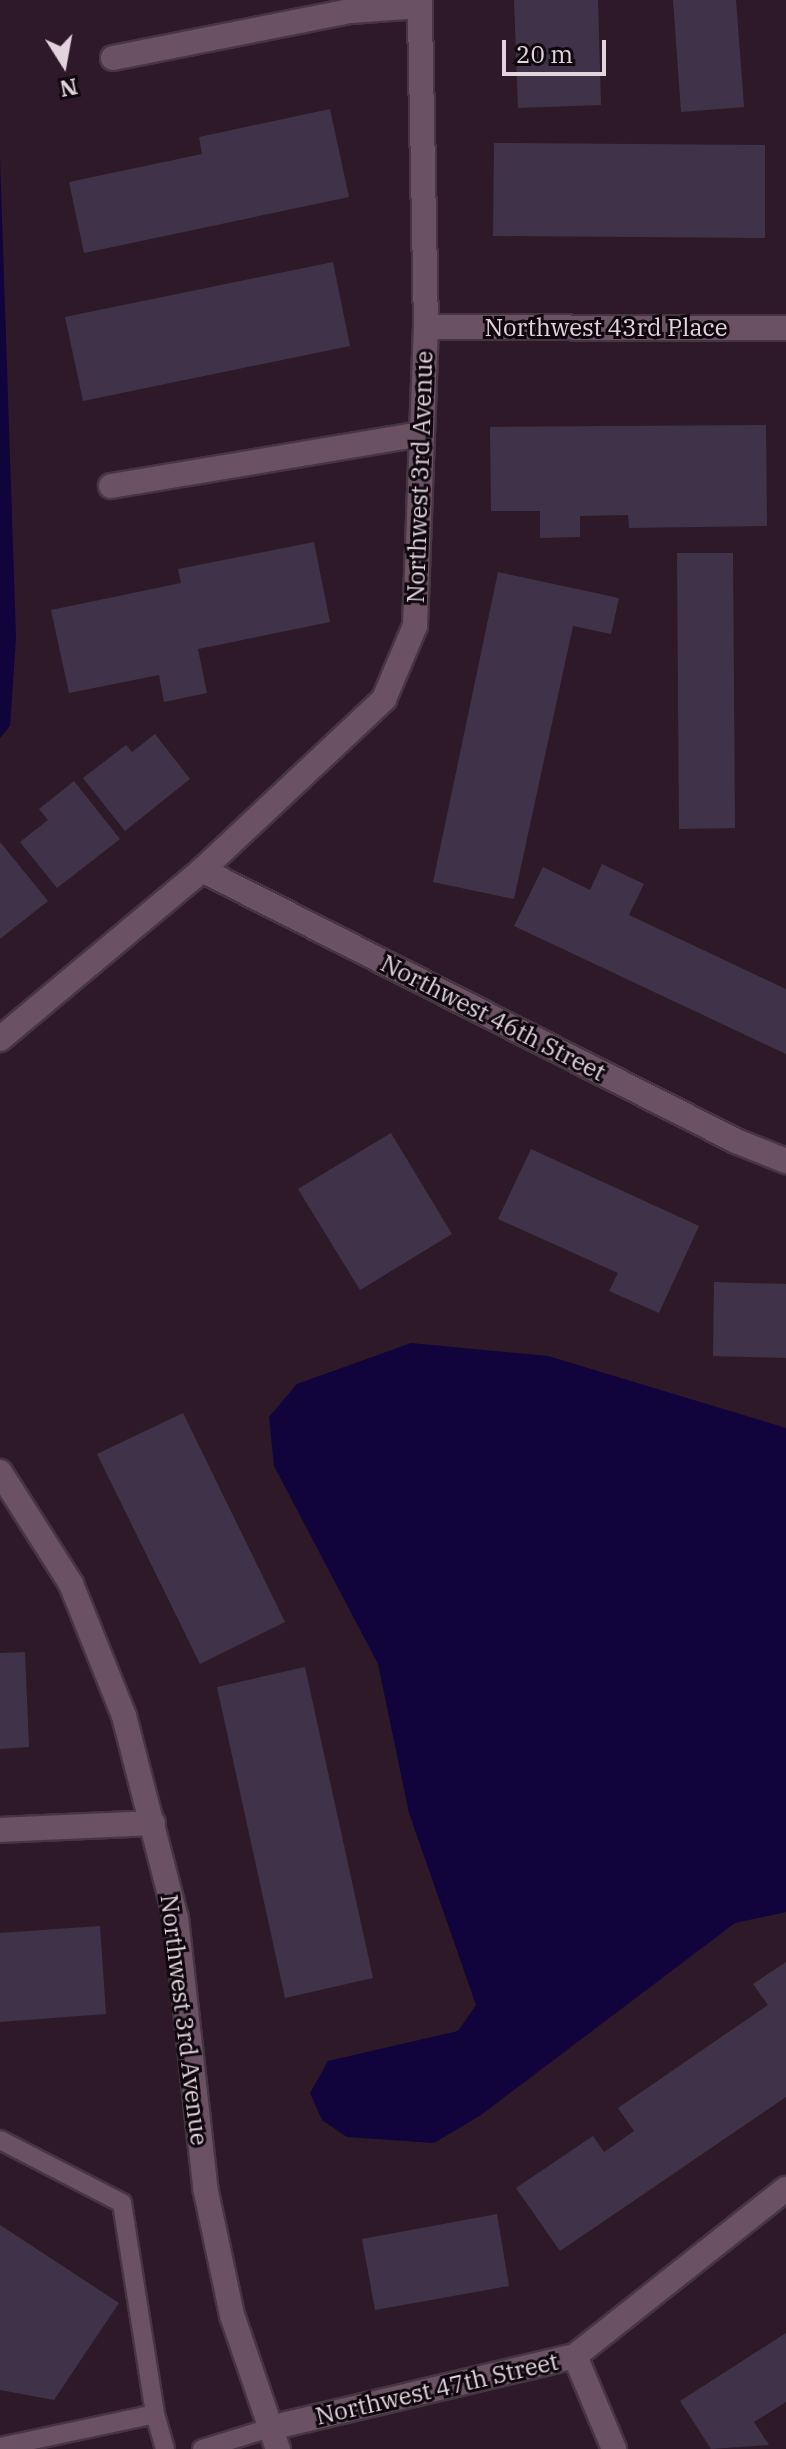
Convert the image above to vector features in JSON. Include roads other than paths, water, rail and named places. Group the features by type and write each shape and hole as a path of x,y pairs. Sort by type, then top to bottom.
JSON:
{"street":[{"path":"113,58 351,11 420,3"},
{"name":"Northwest 3rd Avenue","path":"0,1039 202,870 384,699 415,626 426,327 420,3"},
{"name":"Northwest 43rd Place","path":"426,327 786,328"},
{"path":"111,486 421,434"},
{"name":"Northwest 46th Street","path":"202,870 736,1141 786,1161"},
{"name":"Northwest 3rd Avenue","path":"0,1472 71,1584 124,1716 176,1918 205,2187 232,2315 268,2442"},
{"path":"0,1830 153,1823"},
{"name":"Northwest 47th Street","path":"268,2442 575,2356 786,2189"},
{"path":"575,2356 614,2449"}],"lane":[{"path":"0,2140 122,2203 155,2414 165,2449"},
{"path":"0,2447 155,2414"},
{"path":"202,2449 268,2442"}]}
